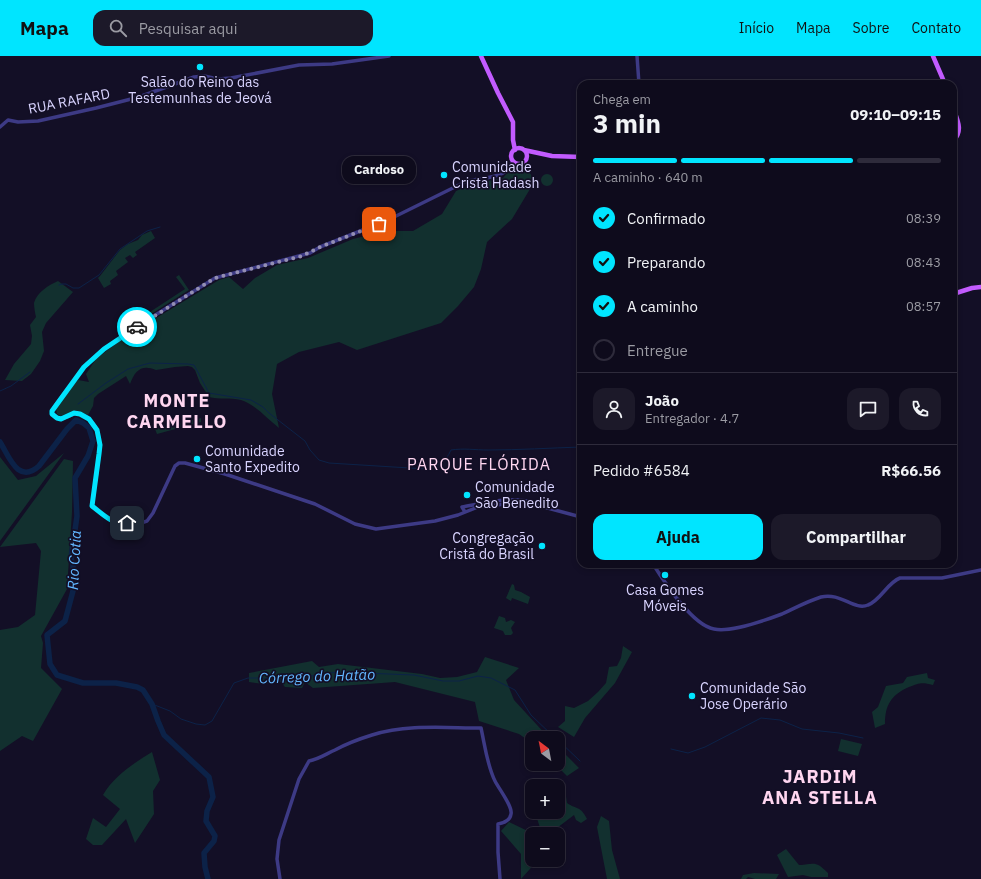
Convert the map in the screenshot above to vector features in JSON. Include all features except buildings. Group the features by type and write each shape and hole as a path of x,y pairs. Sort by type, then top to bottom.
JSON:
{"main road":[{"path":"481,56 513,122 513,140 515,150 512,155 513,161 520,164 537,153"},
{"path":"933,56 943,80"},
{"path":"957,119 960,128 957,136"},
{"path":"515,150 518,149 552,156 577,157"},
{"path":"524,150 527,154 527,159"},
{"path":"957,293 981,287"}],"street":[{"name":"RUA RAFARD","path":"0,127 8,120 18,122 38,121 146,95 194,76 204,76 218,79 231,78 299,65 332,64 389,56"},
{"path":"637,56 639,80"},
{"path":"513,161 499,176 479,178 465,182 389,220 320,247 310,253 215,278 113,342 97,355 84,367 52,411 52,414 57,418 64,418 77,413 89,419 97,430 100,445 92,506 114,522 147,521 153,513 176,466 181,463 194,465 225,474 292,496 315,504 350,522 376,529 435,521 458,515 478,507 514,503 540,506 577,516"},
{"path":"465,512 462,507 508,500 534,502 540,506"},
{"path":"656,568 674,596 697,619 709,628 717,630 730,630 775,616 827,596 839,598 860,606 869,604 900,578 942,578 980,571"},
{"path":"280,879 277,859 279,840 299,779 309,761 319,758 347,744 381,733 423,727 482,728 491,773 512,812 510,819 503,824 498,824 500,879"}],"green space":[{"path":"520,164 531,175 533,184 512,219 487,242 481,269 474,287 458,306 441,323 357,350 339,342 299,352 277,364 272,394 279,428 246,402 237,399 209,397 200,383 195,370 188,366 156,370 151,368 143,368 134,375 130,384 126,376 98,394 94,398 93,406 88,415 75,410 61,416 57,414 56,408 71,386 78,380 89,382 86,374 96,359 122,339 128,346 138,337 133,332 219,280 229,277 243,289 255,278 277,265 308,258 353,239 385,231 413,231 442,214 456,191 472,184 503,178 514,165"},
{"path":"545,174 549,174 553,180 549,186 545,186 541,182 541,178"},
{"path":"151,231 155,238 135,252 137,255 133,258 130,255 125,258 128,262 116,271 118,275 110,281 111,284 104,288 98,278 120,250 128,244 138,240 142,235"},
{"path":"179,275 189,290 134,325 133,323 185,289 176,277"},
{"path":"58,281 73,292 46,323 42,332 44,351 40,361 31,374 22,381 5,380 14,364 31,344 32,336 30,325 36,317 34,303 38,295 44,289"},
{"path":"201,418 201,422 157,434 155,429"},
{"path":"64,453 0,541 0,457 18,480 36,476"},
{"path":"64,459 73,461 72,512 67,589 41,636 43,643 41,668 62,689 33,741 22,736 0,751 0,630 18,627 35,615 41,551 36,543 0,547"},
{"path":"512,584 514,585 515,590 530,597 528,604 512,598 511,601 506,598"},
{"path":"499,616 505,618 506,622 511,620 515,622 511,628 513,633 511,635 505,635 503,631 494,628"},
{"path":"623,646 632,652 615,683 585,718 574,737 558,727 565,721 565,706 574,708 588,701 606,683 609,667 617,666 621,658"},
{"path":"485,657 519,668 506,680 514,700 543,731 525,731 525,738 519,734 479,721 475,702 395,682 313,688 305,682 302,688 285,687 281,682 264,684 249,682 249,673 312,661 319,667 338,664 422,674 440,678 457,677 477,672"},
{"path":"927,673 928,678 935,680 933,685 923,683 918,684 898,693 890,701 886,711 885,724 875,728 872,712 878,707 886,686 903,683 907,677"},
{"path":"841,739 862,744 858,756 838,751"},
{"path":"152,752 160,780 153,791 154,814 135,843 126,819 102,845 93,845 86,839 93,818 106,827 120,809 103,795 113,782 131,765"},
{"path":"565,754 579,768 567,776 562,771 565,771"},
{"path":"565,795 567,803 580,810 587,819 581,823 576,820 574,815 558,827 540,827 537,819 565,819"},
{"path":"601,816 609,821 612,850 620,879 607,879 597,827"},
{"path":"509,822 525,830 525,867 532,867 521,879 521,854 501,831"},
{"path":"786,849 799,865 817,864 828,873 828,877 811,877 803,875 788,877 777,855"},
{"path":"754,873 779,874 776,879 755,879 748,877 746,879 741,879 743,875"}],"waterway":[{"path":"59,285 66,284 73,288 79,288 99,275 120,249 147,231 160,227"},
{"path":"78,404 128,369 150,363 188,364 194,365 209,393 251,400 263,407 305,441 310,450 319,460 329,463 426,469 441,463 451,450 511,450 577,447"},
{"path":"0,391 11,386 30,372"},
{"name":"Rio Cotia","path":"0,442 15,466 25,472 32,471 39,466 67,429 76,420 89,428 93,441 88,456 75,478 77,516 71,558 73,565 73,591 65,621 47,635 50,664 57,675 83,683 116,683 137,687 143,690 152,704 164,735 209,777 213,797 207,811 206,821 215,836 214,841 204,853 208,879"},
{"name":"Córrego do Hatão","path":"152,704 170,711 181,719 196,724 205,725 212,721 234,683 248,678 284,680 337,672 414,675 443,681 459,681 478,676 491,678 515,690 531,715 548,731"},
{"name":"Córrego do Hatão","path":"671,749 688,753 705,747 761,718 780,720 802,729 839,733 863,738"},
{"name":"Córrego do Hatão","path":"565,747 580,761"}],"way so far":[{"path":"137,327 200,287 213,281 215,278 302,256 320,247 379,224"}],"place":[{"name":"Salão do Reino das Testemunhas de Jeová","path":"200,67"},
{"name":"Comunidade Cristã Hadash","path":"444,175"},
{"name":"Cardoso","path":"379,224"},
{"name":"Comunidade Santo Expedito","path":"197,459"},
{"name":"Comunidade São Benedito","path":"467,495"},
{"name":"Congregação Cristã do Brasil","path":"542,546"},
{"name":"Casa Gomes Móveis","path":"665,575"},
{"name":"Comunidade São Jose Operário","path":"692,696"}],"district":[{"name":"MONTE CARMELLO","path":"177,410"},
{"name":"PARQUE FLÓRIDA","path":"479,464"},
{"name":"JARDIM ANA STELLA","path":"820,786"}],"route":[{"path":"127,523 111,521 92,506 100,445 95,426 89,419 80,414 74,413 61,419 54,416 52,411 57,402 84,367 93,358 113,342 137,327"}]}
